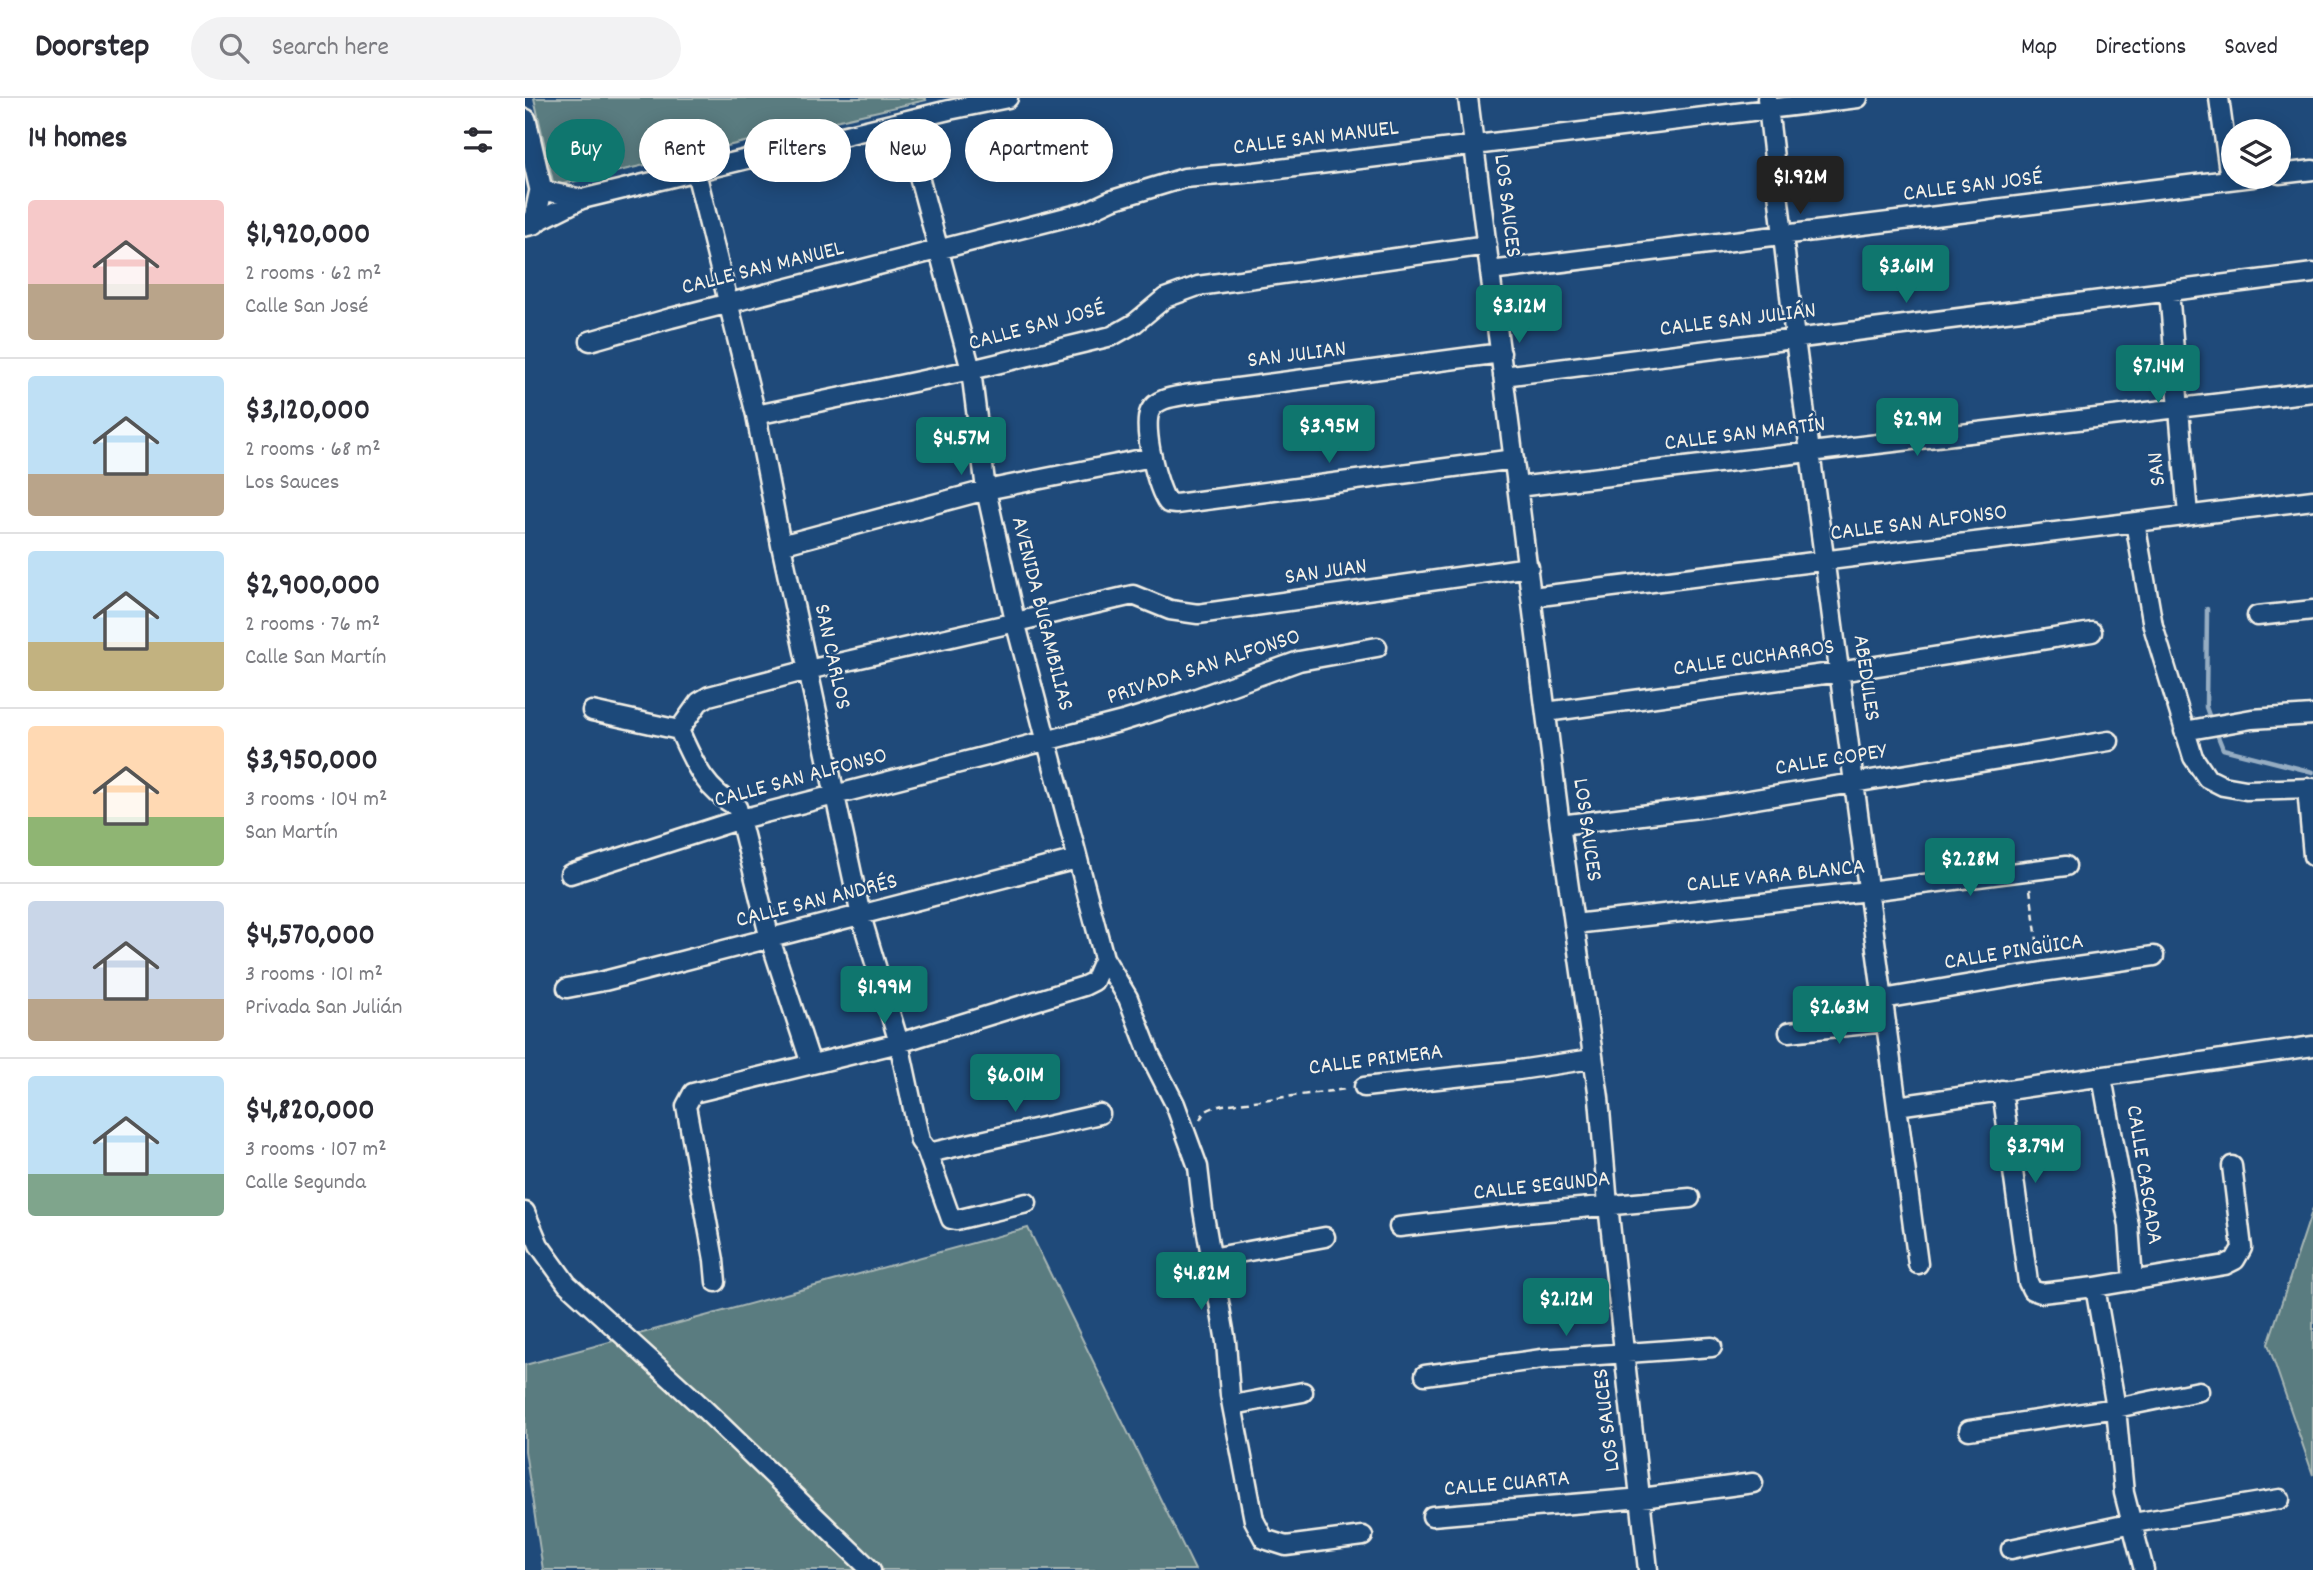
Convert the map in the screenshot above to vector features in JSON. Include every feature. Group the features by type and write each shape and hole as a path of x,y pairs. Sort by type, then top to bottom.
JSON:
{"main road":[{"path":"525,120 533,192 530,224"}],"street":[{"path":"909,119 948,104 1008,98"},
{"name":"LOS SAUCES","path":"1468,98 1560,825 1599,1098 1648,1570"},
{"name":"CALLE SAN MANUEL","path":"590,341 1086,212 1112,200 1184,178 1473,145 1767,103 1857,98"},
{"path":"2219,98 2222,119"},
{"name":"ABEDULES","path":"1767,103 1795,339 1918,1264"},
{"path":"730,163 865,131"},
{"path":"2291,173 2313,170"},
{"name":"CALLE SAN JOSÉ","path":"1490,271 2221,180"},
{"path":"530,224 582,199 653,182"},
{"name":"SAN CARLOS","path":"698,182 756,415 781,545 862,916 899,1043 920,1141 926,1149 951,1219 1027,1203"},
{"name":"AVENIDA BUGAMBILIAS","path":"921,182 971,370 986,490 1015,621 1104,958 1128,998 1150,1055 1175,1104 1198,1167 1210,1258 1226,1342 1233,1405 1255,1520 1264,1539 1286,1546 1363,1536"},
{"path":"533,192 582,199"},
{"name":"CALLE SAN JOSÉ","path":"756,415 971,370 1112,336 1135,323 1165,298 1198,286 1487,245"},
{"name":"CALLE SAN JULIÁN","path":"1503,376 2313,273"},
{"name":"SAN","path":"2169,292 2188,515"},
{"name":"SAN JULIAN","path":"1152,457 1148,422 1150,410 1161,400 1501,352"},
{"name":"CALLE SAN MARTÍN","path":"1517,487 2313,392"},
{"path":"781,545 986,490 1152,457 1163,496 1168,503 1514,459"},
{"name":"CALLE SAN ALFONSO","path":"1532,597 2313,500"},
{"path":"2135,522 2153,626 2193,757 2207,778 2215,782 2246,790 2310,788 2313,856"},
{"name":"SAN JUAN","path":"1015,621 1133,595 1170,610 1198,614 1529,568"},
{"path":"2257,616 2313,610"},
{"path":"679,730 699,702 709,696 1015,621"},
{"name":"CALLE CUCHARROS","path":"1546,712 1839,672 2092,632"},
{"name":"PRIVADA SAN ALFONSO","path":"1047,741 1191,700 1299,661 1377,647"},
{"path":"592,711 679,730"},
{"path":"2184,731 2252,719 2313,715"},
{"path":"679,730 697,770 724,800 737,807 770,939 811,1065"},
{"name":"CALLE SAN ALFONSO","path":"570,874 741,819 1047,741"},
{"name":"CALLE COPEY","path":"1560,825 1707,807 2109,741"},
{"name":"CALLE SAN ANDRÉS","path":"568,988 862,916 1077,859"},
{"name":"CALLE VARA BLANCA","path":"1574,924 2066,866"},
{"name":"CALLE PINGÜICA","path":"1883,999 2154,956"},
{"path":"716,1282 715,1260 686,1106 693,1093 899,1043 1084,986 1094,981 1104,958"},
{"path":"1789,1032 1886,1022"},
{"path":"1897,1106 2313,1046"},
{"name":"CALLE PRIMERA","path":"1364,1087 1592,1059"},
{"name":"CALLE CASCADA","path":"2102,1077 2129,1226 2133,1281"},
{"path":"2002,1090 2028,1282 2032,1290 2041,1293 2133,1281 2225,1265 2235,1260 2242,1248 2232,1166"},
{"path":"926,1149 933,1152 1100,1114"},
{"name":"CALLE SEGUNDA","path":"1399,1227 1690,1198"},
{"path":"525,1212 539,1245 567,1284 700,1405 871,1570"},
{"path":"1210,1258 1325,1237"},
{"path":"2095,1287 2116,1408 2124,1493 2144,1570"},
{"path":"1425,1375 1542,1359 1712,1347"},
{"path":"1969,1430 2116,1408 2199,1391"},
{"path":"1233,1405 1303,1392"},
{"name":"CALLE CUARTA","path":"1433,1516 1642,1498 1753,1483"},
{"path":"2011,1549 2133,1523 2280,1499"}],"path":[{"path":"2029,871 2042,972"},
{"name":"CALLE PRIMERA","path":"1192,1147 1203,1113 1210,1108 1364,1087"}],"green space":[{"path":"534,98 926,100 844,119 744,119 744,142 730,145 730,119 639,119 639,166 625,170 625,119 546,119 546,151"},
{"path":"553,182 571,182 554,186"},
{"path":"2313,1208 2313,1475 2268,1344"},
{"path":"1028,1228 1195,1570 543,1570 525,1451 525,1365"}],"waterway":[{"path":"2207,609 2206,707 2211,721"},
{"path":"2215,729 2223,749 2313,772"}]}
